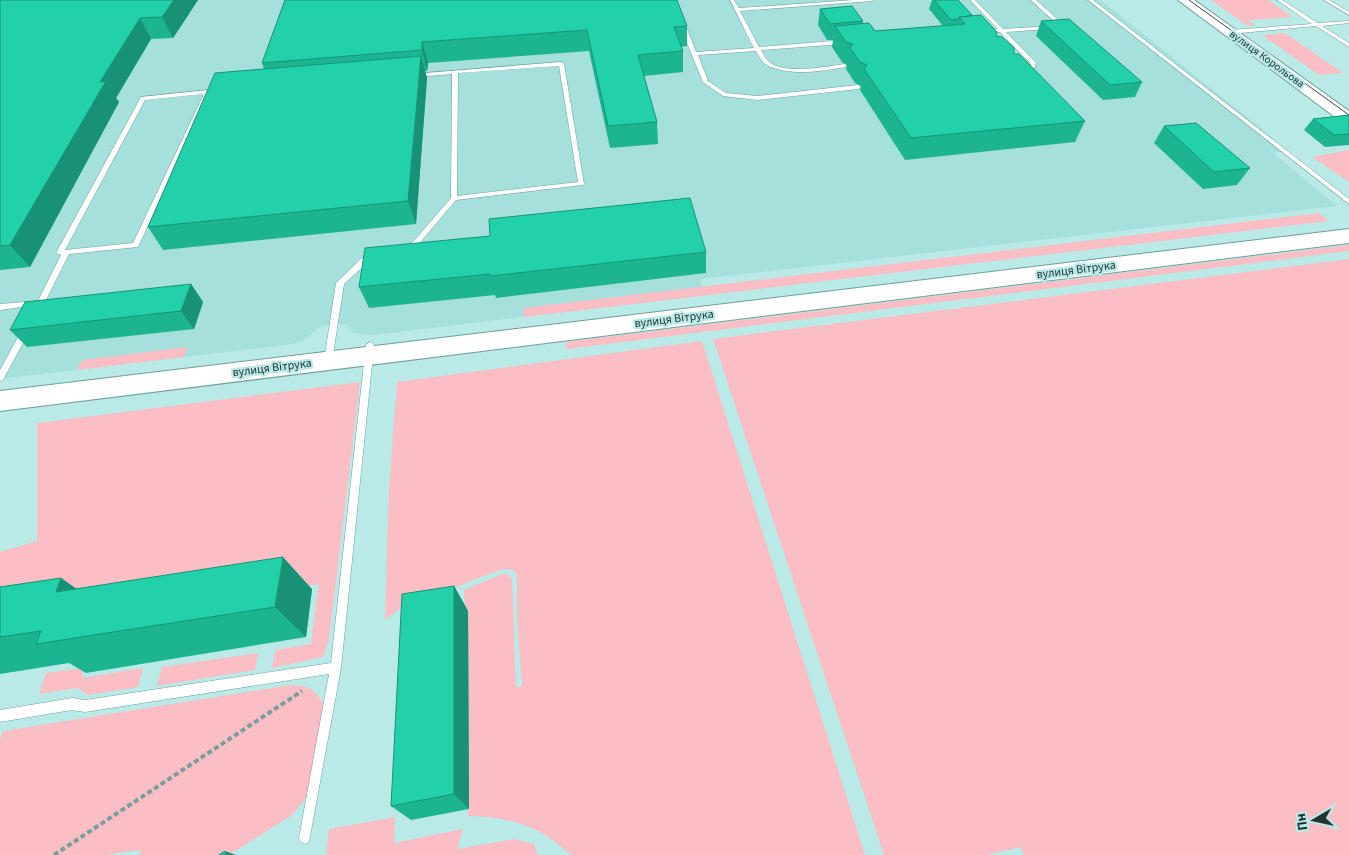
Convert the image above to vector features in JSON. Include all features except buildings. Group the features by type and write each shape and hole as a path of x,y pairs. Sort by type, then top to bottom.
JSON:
{"main road":[{"name":"вулиця Корольова","path":"1184,0 1349,106"},
{"name":"вулиця Корольова","path":"1199,0 1236,32 1349,119"},
{"name":"вулиця Вітрука","path":"0,402 329,356 1349,228"},
{"name":"вулиця Вітрука","path":"370,351 1349,236"},
{"name":"вулиця Вітрука","path":"0,390 329,356"}],"lane":[{"path":"732,0 762,58 772,66 799,71 844,66"},
{"path":"737,10 872,0"},
{"path":"972,0 1034,64 1032,68 1017,71"},
{"path":"1033,0 1068,32"},
{"path":"1090,0 1349,202"},
{"path":"1279,0 1349,45"},
{"path":"1326,0 1349,14"},
{"path":"680,18 706,82 725,95 757,98 858,87"},
{"path":"1236,32 1349,22"},
{"path":"973,33 1061,26"},
{"path":"694,54 855,42"},
{"path":"1016,53 1024,52"},
{"path":"406,76 562,64 581,184 454,198"},
{"path":"399,249 416,244 454,198 455,72"},
{"path":"207,92 136,245 60,253 142,98 207,92 227,91"},
{"path":"0,378 66,252"},
{"path":"329,356 340,282 365,260 382,255"},
{"path":"0,307 41,302"},
{"path":"305,838 336,668 370,351"},
{"path":"0,716 72,704 84,706 336,668"}],"path":[{"path":"54,855 336,668"}],"shaded area":[{"path":"0,0 1101,0 1289,151 1273,153 1337,206 700,279 704,295 374,335 353,332 346,324 321,326 303,341 286,345 0,379"},
{"path":"1211,0 1268,0 1293,17 1248,20 1255,25 1248,26"},
{"path":"1285,33 1343,73 1319,75 1262,35"},
{"path":"1349,150 1349,182 1312,157"},
{"path":"1319,213 1329,221 524,317 523,308"},
{"path":"1349,245 1349,251 567,349 566,342"},
{"path":"1349,259 1349,855 1024,855 1021,847 986,855 884,855 713,339"},
{"path":"702,341 865,855 572,855 545,835 528,827 502,819 468,816 464,590 502,574 507,574 512,579 516,687 522,686 517,617 517,576 514,570 497,571 398,610 385,620 389,489 397,382"},
{"path":"187,347 184,357 77,370 82,360"},
{"path":"360,382 329,639 323,657 272,668 275,650 311,644 319,584 111,616 0,623 0,552 37,541 37,423"},
{"path":"258,653 255,670 157,686 162,667"},
{"path":"84,668 82,678 143,668 138,687 89,695 77,688 39,694 46,673"},
{"path":"291,685 301,686 314,691 323,704 313,782 303,802 292,815 229,855 139,855 140,850 106,855 0,855 0,739 3,731"},
{"path":"395,817 394,843 463,829 457,849 515,839 534,844 538,855 326,855 329,829"}],"tram line":[{"path":"1189,0 1349,115"}]}
